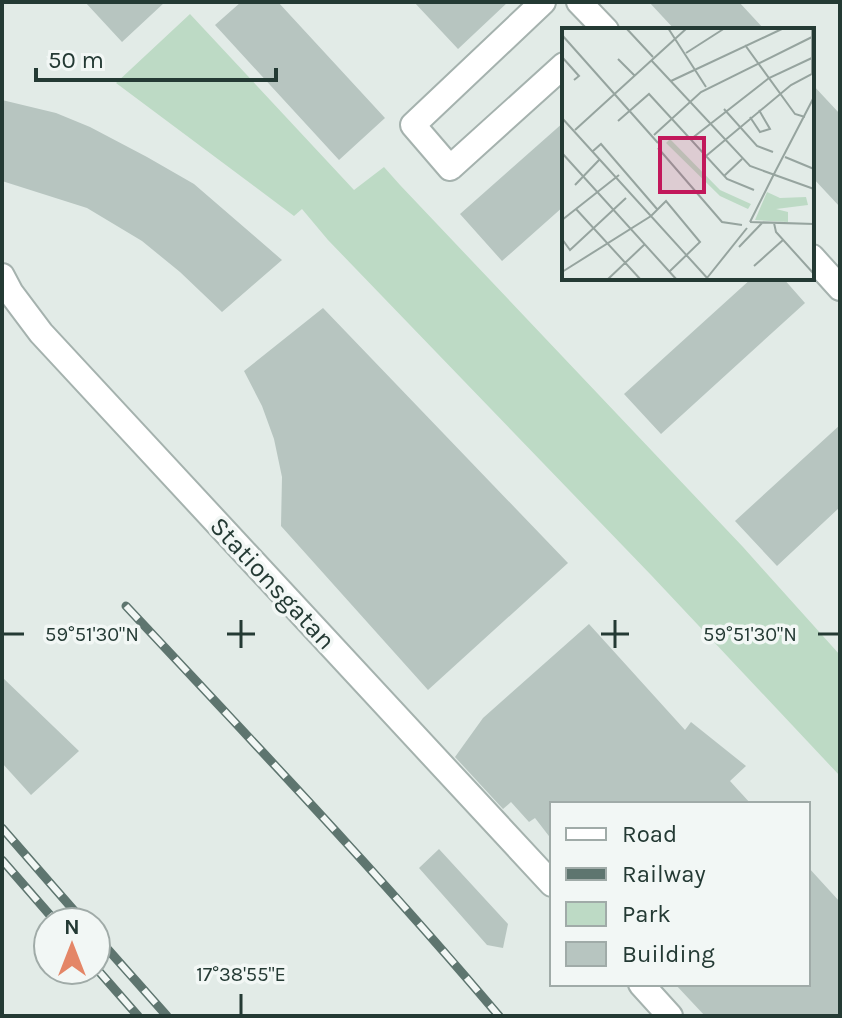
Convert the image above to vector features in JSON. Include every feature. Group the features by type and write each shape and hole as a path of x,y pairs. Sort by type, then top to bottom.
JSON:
{"street":[{"path":"543,2 413,125 450,168 562,67"},
{"path":"814,259 840,288"},
{"name":"Stationsgatan","path":"2,276 11,293 59,353 550,882"},
{"path":"643,986 670,1016"}],"green space":[{"path":"190,14 354,190 384,167 743,547 840,655 840,776 328,240 302,209 294,216 116,83"}],"building":[{"path":"85,2 165,2 122,42"},
{"path":"241,2 278,2 385,118 339,160 215,25"},
{"path":"414,2 508,2 458,49"},
{"path":"649,2 739,2 763,28 673,28"},
{"path":"814,86 840,114 840,207 814,179"},
{"path":"2,100 56,113 147,157 194,184 282,260 222,312 142,241 87,208 2,181"},
{"path":"562,124 562,208 502,261 460,214"},
{"path":"750,280 785,280 805,303 661,434 624,394"},
{"path":"323,308 568,563 428,690 281,526 282,477 274,439 244,371"},
{"path":"840,425 840,507 777,566 735,521"},
{"path":"589,624 685,730 691,722 746,766 730,781 749,802 550,802 550,837 535,818 529,822 511,802 503,809 455,757 483,718"},
{"path":"2,677 79,751 31,795 2,763"},
{"path":"439,849 508,924 503,948 487,945 419,868"},
{"path":"810,869 840,902 840,1016 705,1016 677,986 810,986"}],"railway":[{"path":"126,606 362,860 499,1016"},
{"path":"2,828 70,906"},
{"path":"2,860 42,906"},
{"path":"112,954 167,1016"},
{"path":"112,986 138,1016"}]}
